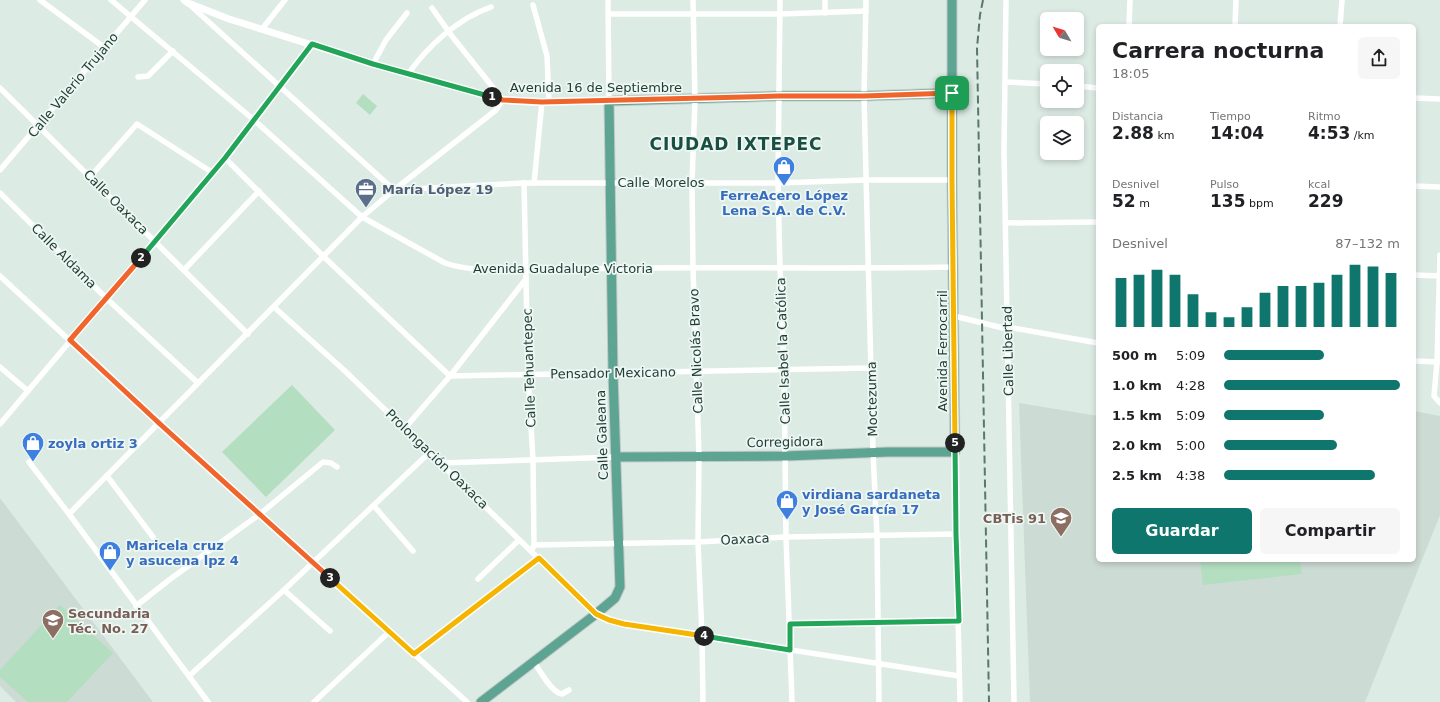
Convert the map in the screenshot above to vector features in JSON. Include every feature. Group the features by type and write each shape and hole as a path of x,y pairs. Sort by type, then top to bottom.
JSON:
{"main road":[{"name":"Avenida Ferrocarril","path":"952,0 955,452"},
{"name":"Avenida 16 de Septiembre","path":"609,101 952,93"},
{"name":"Calle Galeana","path":"481,702 596,614 615,598 620,587 613,373 609,101"},
{"name":"Corregidora","path":"616,457 786,456 873,452 955,452"}],"street":[{"path":"40,0 105,48"},
{"name":"Avenida Guadalupe Victoria","path":"111,0 254,120 362,217 445,263 460,268 526,270 693,267 954,267"},
{"name":"Calle Valerio Trujano","path":"0,170 145,0"},
{"path":"262,30 285,0"},
{"path":"608,0 609,101"},
{"name":"Calle Nicolás Bravo","path":"693,0 695,99 692,182 693,267 699,456 698,542 703,702"},
{"name":"Calle Isabel la Católica","path":"780,0 778,183 786,456 786,537 792,702"},
{"path":"825,0 825,13"},
{"name":"Moctezuma","path":"866,0 864,96 873,452 877,535 879,702"},
{"name":"Calle Libertad","path":"1006,0 1004,152 1014,702"},
{"path":"1129,24 1130,0"},
{"path":"1235,24 1236,0"},
{"path":"1340,24 1342,0"},
{"path":"186,2 394,190"},
{"name":"Avenida 16 de Septiembre","path":"186,2 262,30 312,44 373,64 503,100 546,102 609,101"},
{"path":"533,5 547,56 546,102 534,183"},
{"path":"408,74 448,31 474,14 491,7"},
{"path":"69,514 160,424 198,383 362,217 496,110 503,100 448,31 432,8"},
{"path":"609,14 780,14 866,11"},
{"path":"373,64 386,40 407,13"},
{"path":"0,424 213,173 312,44"},
{"path":"138,78 148,76 173,51"},
{"path":"1006,82 1040,84"},
{"path":"1084,87 1096,88"},
{"name":"Calle Oaxaca","path":"0,88 248,334"},
{"path":"1416,98 1440,99"},
{"path":"90,177 137,124 213,173"},
{"path":"225,158 324,257 450,376"},
{"name":"Calle Morelos","path":"394,190 524,183 778,183 866,180 952,180"},
{"name":"Calle Tehuantepec","path":"524,183 528,375 533,460 534,545 532,552"},
{"path":"1416,186 1440,187"},
{"path":"184,270 259,191"},
{"name":"Calle Aldama","path":"0,193 106,298 198,383"},
{"path":"1006,223 1096,222"},
{"path":"1440,255 1438,362 1434,396 1440,404"},
{"path":"1416,275 1440,276"},
{"path":"0,276 160,424 467,702"},
{"path":"405,428 450,376 526,278"},
{"name":"Prolongación Oaxaca","path":"274,307 346,371 596,614"},
{"path":"954,316 1003,328 1007,327 1096,343"},
{"path":"1416,361 1438,362"},
{"path":"0,367 28,391"},
{"name":"Pensador Mexicano","path":"450,376 871,368"},
{"path":"189,676 284,590 430,452"},
{"name":"Avenida Ferrocarril","path":"955,452 960,702"},
{"path":"441,462 616,457"},
{"path":"30,462 208,702"},
{"path":"136,606 169,580 260,514 323,462 332,463 337,467"},
{"path":"107,476 153,537"},
{"path":"374,506 413,551"},
{"name":"Oaxaca","path":"534,545 698,542 786,537 956,534"},
{"path":"478,579 519,540"},
{"path":"414,654 539,558"},
{"path":"284,590 330,632"},
{"path":"596,614 609,620 624,624 959,676"},
{"path":"790,624 959,621"},
{"path":"314,702 389,632"},
{"path":"534,662 551,686 558,693 562,694 568,690"}],"shaded area":[{"name":"CBTis 91","path":"1019,403 1096,416 1096,562 1416,562 1416,411 1440,416 1440,515 1365,702 1030,702"},
{"name":"Secundaria Téc. No. 27","path":"0,498 153,702 16,702 0,686"}],"green space":[{"path":"363,94 377,106 370,115 356,103"},
{"path":"292,385 335,430 266,497 222,452"},
{"path":"1200,562 1300,562 1302,574 1203,585"},
{"path":"60,605 113,653 67,702 28,702 0,677 0,670"}],"railway":[{"path":"983,0 977,48 989,702"}],"place":[{"name":"FerreAcero López Lena S.A. de C.V.","path":"784,186"},
{"name":"María López 19","path":"366,208"},
{"name":"zoyla ortiz 3","path":"33,462"},
{"name":"virdiana sardaneta y José García 17","path":"787,520"},
{"name":"CBTis 91","path":"1061,538"},
{"name":"Maricela cruz y asucena lpz 4","path":"110,572"},
{"name":"Secundaria Téc. No. 27","path":"53,640"}],"district":[{"name":"CIUDAD IXTEPEC","path":"736,144"}],"route":[{"path":"312,44 373,64 503,100 530,102 609,101 952,93 956,534 959,621 790,624 790,650 624,624 609,620 596,614 539,558 414,654 160,424 70,340 225,158 312,44"}]}
